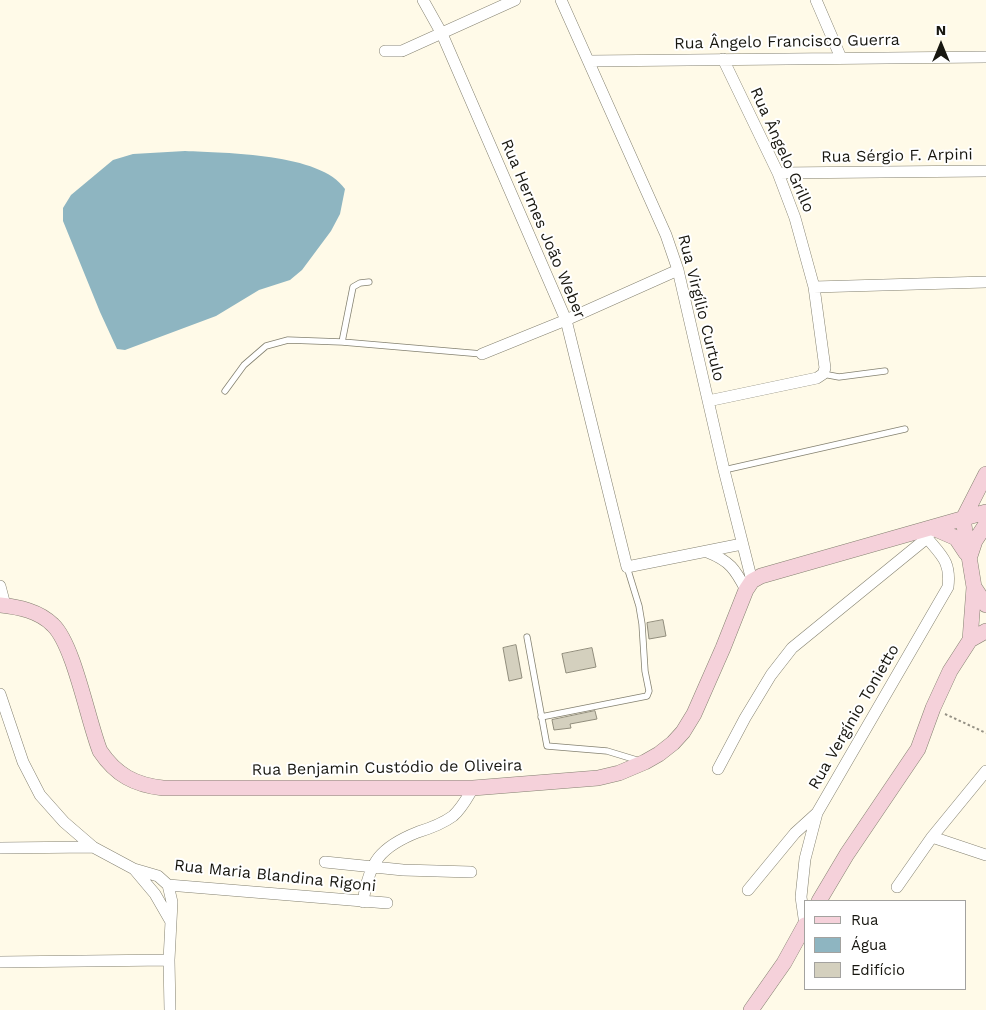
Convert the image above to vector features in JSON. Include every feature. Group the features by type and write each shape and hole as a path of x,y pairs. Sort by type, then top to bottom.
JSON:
{"main road":[{"path":"970,640 974,587 963,519 986,474"},
{"path":"749,585 761,576 930,533 963,519 986,512"},
{"path":"970,560 975,541 986,524"},
{"path":"930,533 956,538 970,560"},
{"name":"Rua Benjamin Custódio de Oliveira","path":"4,605 37,614 54,625 62,638 72,663 100,752 117,772 135,782 163,788 473,788 598,778 619,773 644,762 673,743 683,732 694,714 749,585"},
{"path":"974,587 986,605"},
{"path":"820,900 847,854 918,749 950,671 970,640 986,631"},
{"path":"751,1010 784,963 804,927"}],"street":[{"name":"Rua Hermes João Weber","path":"423,0 442,34 566,320 628,567"},
{"path":"385,52 402,51 515,0"},
{"name":"Rua Virgílio Curtulo","path":"561,0 666,235 678,270 742,544 749,585"},
{"path":"816,0 841,58"},
{"name":"Rua Ângelo Francisco Guerra","path":"589,61 986,57"},
{"name":"Rua Ângelo Grillo","path":"723,59 778,173 795,218 814,286 824,360 823,374"},
{"name":"Rua Sérgio F. Arpini","path":"778,173 986,171"},
{"path":"482,354 566,320 678,270"},
{"path":"814,286 986,282"},
{"path":"708,401 816,378 823,374"},
{"path":"718,770 745,718 771,675 792,648 930,533"},
{"name":"Rua Vergínio Tonietto","path":"804,918 801,897 805,859 817,813 948,586 949,574 946,561 930,533"},
{"path":"628,567 742,544"},
{"path":"707,552 722,558 749,585"},
{"path":"0,586 4,605"},
{"name":"Rua Maria Blandina Rigoni","path":"0,694 23,762 40,795 64,822 93,847 134,869 158,876 168,884 387,903"},
{"path":"897,887 932,837 986,772"},
{"path":"363,902 372,867 387,848 400,839 441,824 458,811 473,788"},
{"path":"748,890 783,846 817,813"},
{"path":"932,837 986,855"},
{"path":"0,848 93,847"},
{"path":"325,862 403,870 471,872"},
{"name":"Rua Maria Blandina Rigoni","path":"134,869 155,894 170,920"},
{"path":"168,884 172,902 169,960 170,1010"},
{"path":"0,962 169,960"}],"lane":[{"path":"342,342 353,287 360,283 369,282"},
{"path":"225,391 244,365 266,346 288,340 342,342 482,354"},
{"path":"823,374 839,377 885,371"},
{"path":"724,470 905,429"},
{"path":"541,717 647,696 649,691 645,671 642,624 628,567"},
{"path":"528,637 547,746 607,751 644,762"}],"path":[{"path":"934,708 986,733"}],"water":[{"path":"185,151 271,157 316,168 333,177 345,189 340,214 331,231 302,270 290,280 259,290 216,316 125,350 117,349 63,221 63,208 71,195 113,160 133,154"}],"building":[{"path":"663,620 666,636 649,639 647,623"},
{"path":"516,645 522,678 509,681 503,648"},
{"path":"592,648 596,667 566,673 562,654"},
{"path":"595,711 597,719 570,724 571,728 554,730 552,720"}]}
